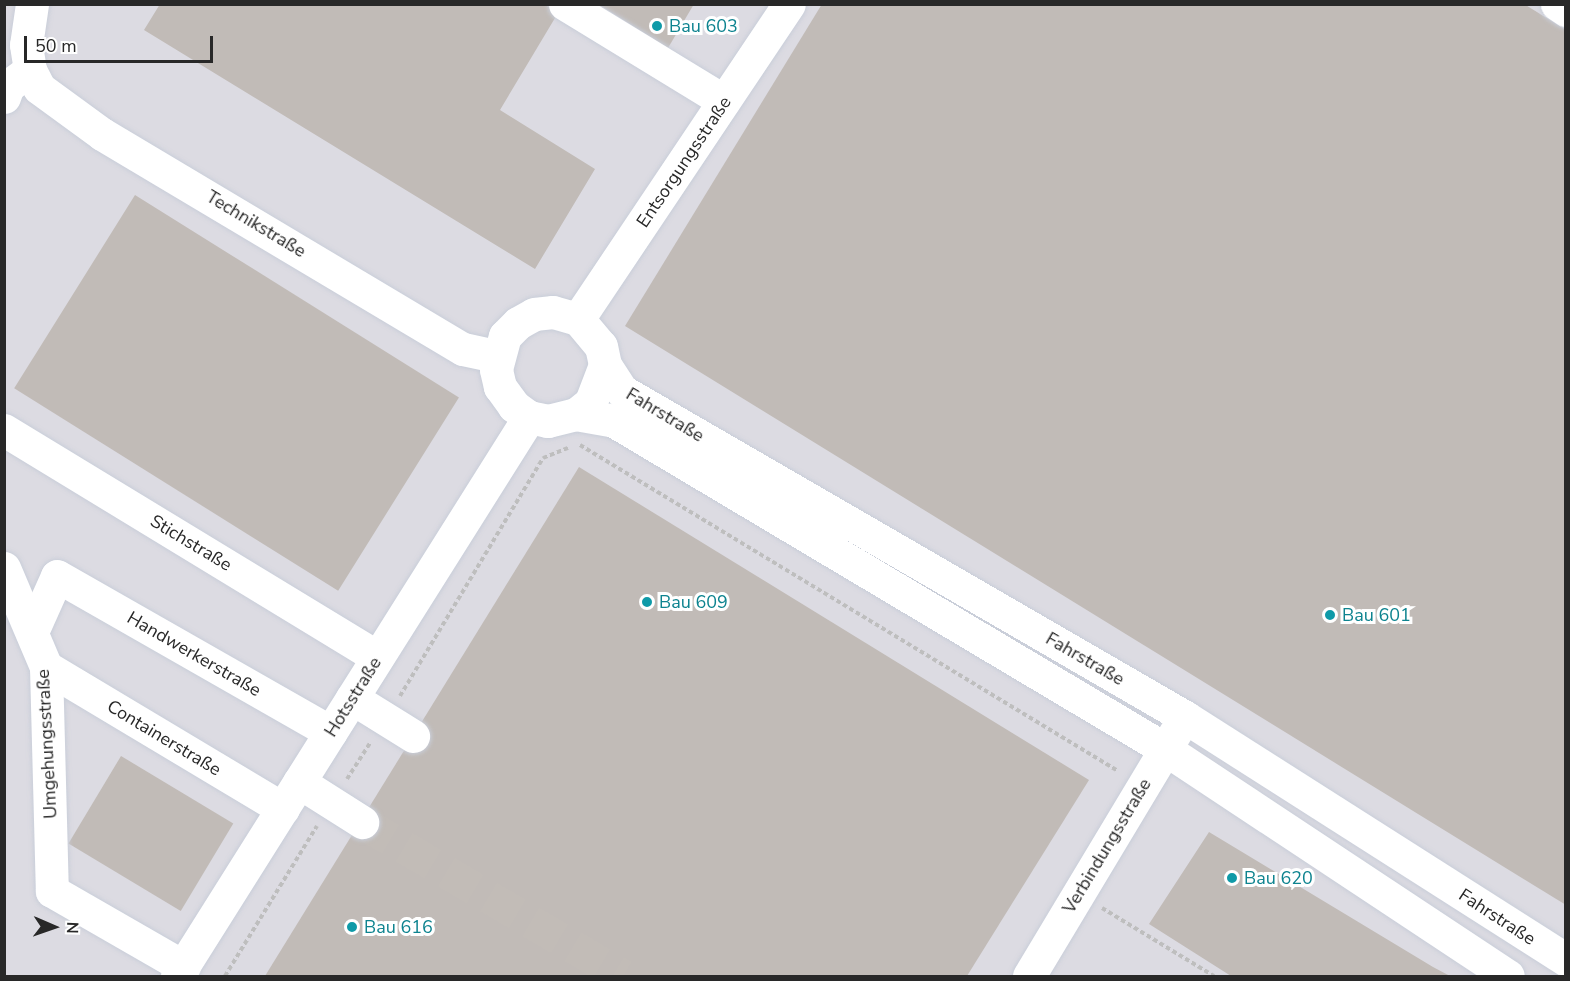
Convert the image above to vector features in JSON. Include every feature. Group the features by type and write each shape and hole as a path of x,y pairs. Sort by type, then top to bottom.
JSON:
{"lane":[{"path":"4,97 8,86 30,70 26,34 32,4"},
{"path":"565,4 724,101"},
{"name":"Entsorgungsstraße","path":"578,319 789,4"},
{"path":"1557,4 1566,10"},
{"name":"Technikstraße","path":"30,70 39,88 102,134 463,349 497,356"},
{"path":"553,312 578,319 601,346 604,365 591,402 576,414 548,421 529,417 514,406 500,387 497,356 505,336 518,323 534,314 553,312"},
{"name":"Fahrstraße","path":"604,365 622,391 1185,717 1566,960"},
{"name":"Fahrstraße","path":"576,414 614,421 1165,749 1509,976"},
{"name":"Hotsstraße","path":"181,972 529,417"},
{"name":"Stichstraße","path":"4,430 378,657"},
{"name":"Umgehungsstraße","path":"4,568 46,667 52,891 181,972"},
{"name":"Handwerkerstraße","path":"32,632 57,576 332,732"},
{"name":"Containerstraße","path":"46,667 291,796 331,803 362,822"},
{"path":"352,698 399,728"},
{"name":"Verbindungsstraße","path":"1029,976 1185,717"},
{"path":"1405,908 1429,873"}],"path":[{"path":"225,976 331,803 399,728 543,458 579,444 1142,786"},
{"path":"1079,894 1214,976"}],"shaded area":[{"path":"5,5 1565,5 1565,976 5,976"}],"building":[{"path":"160,4 544,4 558,13 500,110 595,169 535,269 144,30"},
{"name":"Bau 603","path":"598,4 694,4 668,48"},
{"name":"Bau 601","path":"822,4 1524,4 1566,30 1566,905 625,326"},
{"path":"135,195 459,397 338,591 14,388"},
{"name":"Bau 609","path":"579,467 1089,780 967,976 265,976"},
{"path":"121,756 233,823 181,911 68,843"},
{"name":"Bau 620","path":"1209,832 1450,976 1231,976 1149,924"}],"tunnel":[{"path":"362,822 623,976"}],"place":[{"name":"Bau 603","path":"657,26"},
{"name":"Bau 609","path":"647,602"},
{"name":"Bau 601","path":"1330,615"},
{"name":"Bau 620","path":"1232,878"},
{"name":"Bau 616","path":"352,927"}]}
